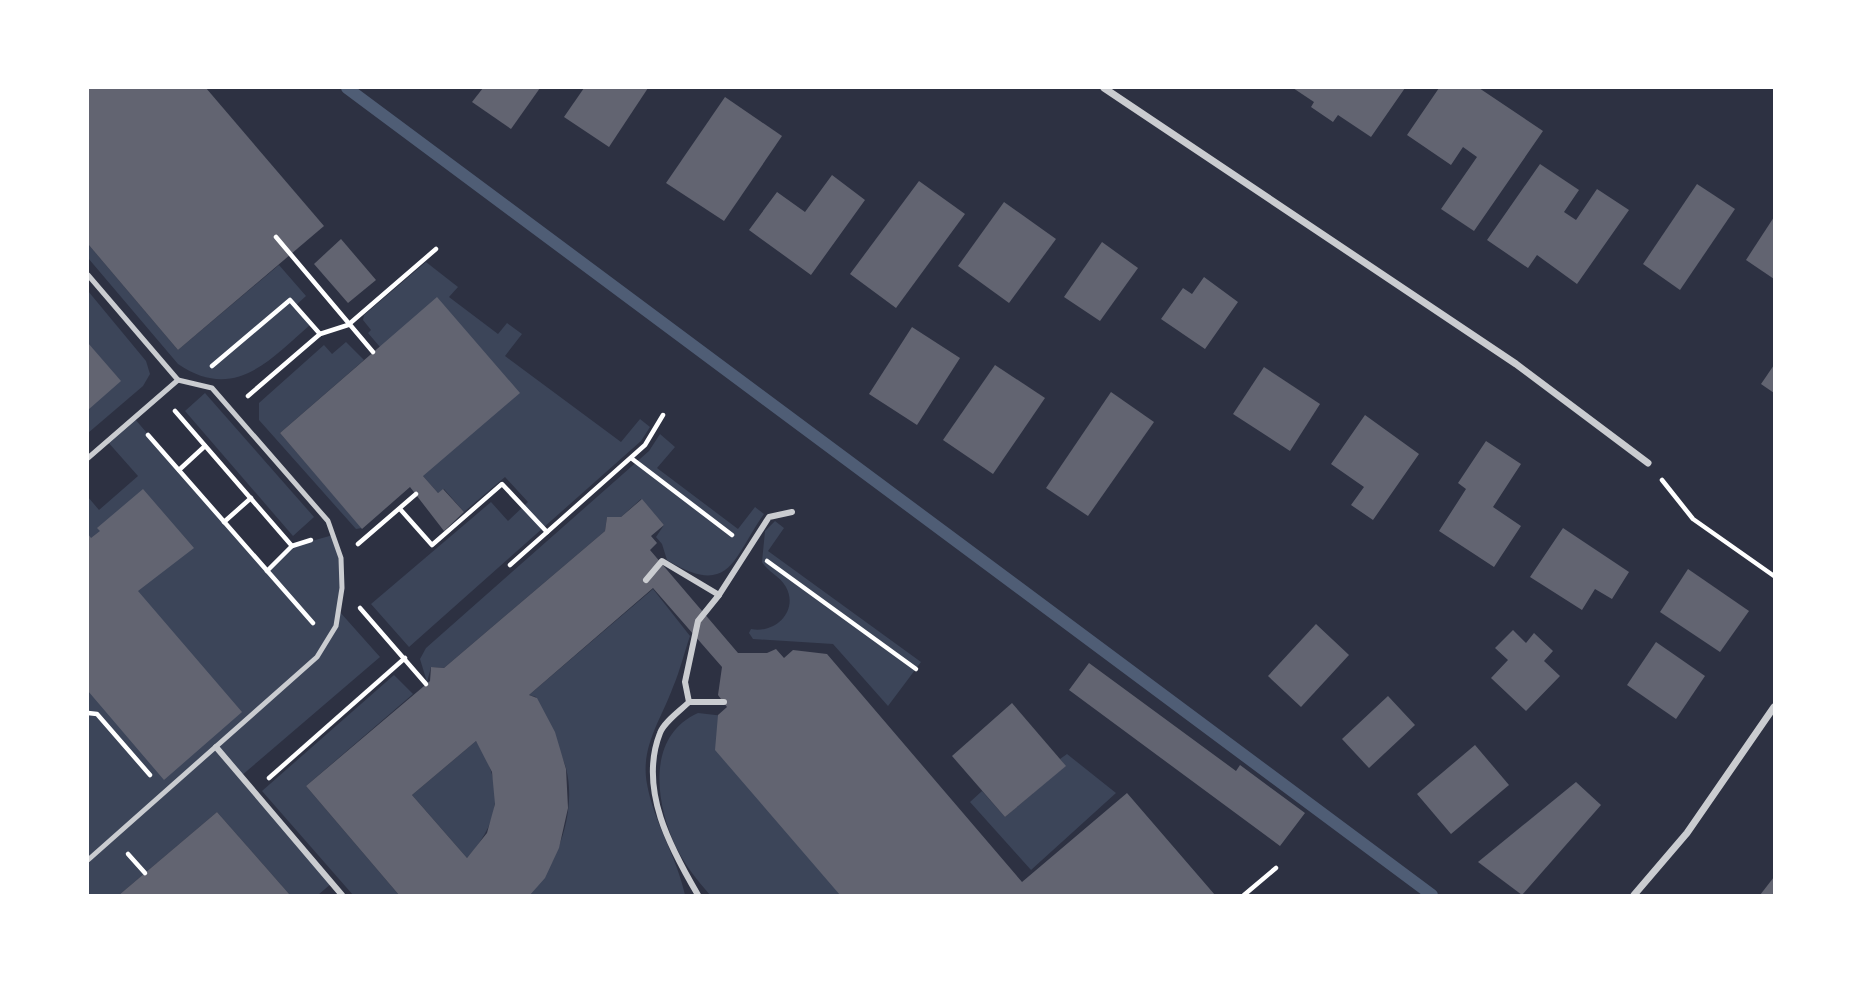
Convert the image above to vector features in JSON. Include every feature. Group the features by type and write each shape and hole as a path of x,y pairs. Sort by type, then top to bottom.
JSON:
{"street":[{"path":"1104,88 1517,364 1648,463"},
{"path":"689,702 685,682 698,621 719,595 769,517 792,512"},
{"path":"646,580 662,561 719,595"},
{"path":"698,895 674,855 660,817 654,789 653,760 660,731 689,702 724,702"},
{"path":"1633,895 1687,833 1774,706"},
{"path":"216,747 342,895"}],"lane":[{"path":"88,275 178,380 212,388 328,521 341,558 342,588 336,626 317,657 88,860"},
{"path":"88,458 178,380"}],"path":[{"path":"276,237 373,352"},
{"path":"232,410 320,334 348,325 436,249"},
{"path":"212,388 212,367 290,300 320,334"},
{"path":"161,394 292,547 267,571"},
{"path":"510,565 645,445 663,415"},
{"path":"134,418 329,641"},
{"path":"179,470 205,446"},
{"path":"631,458 916,669"},
{"path":"1648,463 1693,519 1774,576"},
{"path":"400,509 432,545 502,484 547,532"},
{"path":"341,558 416,494"},
{"path":"224,522 251,498"},
{"path":"342,588 426,684"},
{"path":"254,792 405,658"},
{"path":"88,713 97,714 165,793"},
{"path":"1244,895 1276,868"}],"shaded area":[{"path":"88,244 178,350 279,265 306,296 294,307 310,325 280,352 250,372 234,378 216,379 198,375 178,364 88,258"},
{"path":"426,262 458,287 449,297 498,334 507,323 522,334 505,356 621,442 640,419 650,427 641,441 409,647 371,604 491,502 508,521 528,502 505,477 464,512 444,489 438,493 423,476 380,347 368,333 371,330 363,320 364,315"},
{"path":"88,291 146,361 150,374 143,386 88,433"},
{"path":"346,342 364,360 280,433 362,528 356,529 259,420 259,403 324,345 332,354"},
{"path":"205,393 314,517 293,536 185,411"},
{"path":"134,418 266,571 294,546 333,535 341,559 339,611 380,657 241,776 332,883 318,895 290,895 217,812 119,895 88,895 88,497 99,510 138,476 107,441"},
{"path":"660,434 675,447 657,468 738,529 755,507 764,514 728,568 718,574 705,575 688,571 667,560 662,544 656,537 664,525 641,499 621,517 607,517 605,531 444,668 431,667 427,682 420,659 426,648 649,451"},
{"path":"775,521 784,528 768,551 921,662 888,706 833,644 753,639 749,633 751,629 760,630 776,624 787,612 789,604 786,587 762,562 765,531"},
{"path":"653,589 690,636 646,758 650,798 685,895 530,895 549,868 563,836 569,784 563,759 536,697 529,695"},
{"path":"394,675 413,694 306,786 399,895 353,895 262,791"},
{"path":"698,713 724,716 721,749 847,895 710,895 700,884 680,854 669,830 660,791 663,754 670,737 681,724"},
{"path":"476,741 491,772 495,801 487,830 467,858 412,795"},
{"path":"1067,754 1116,793 1031,870 970,802 982,791 1005,817 1065,766 1060,759"}],"building":[{"path":"88,88 206,88 324,226 178,350 88,244"},
{"path":"483,88 540,88 511,129 472,102"},
{"path":"584,88 648,88 609,147 564,117"},
{"path":"1293,88 1405,88 1371,137 1338,115 1333,122 1311,107 1314,102"},
{"path":"1439,88 1479,88 1543,131 1474,231 1441,209 1477,157 1463,147 1451,165 1407,135"},
{"path":"725,97 782,136 724,221 666,183"},
{"path":"1540,164 1579,190 1564,212 1576,220 1597,189 1629,210 1577,284 1537,255 1528,268 1487,240"},
{"path":"832,175 865,200 811,275 749,230 777,192 805,212"},
{"path":"919,181 965,214 896,308 850,274"},
{"path":"1697,184 1735,209 1680,290 1643,264"},
{"path":"1004,202 1056,239 1009,303 958,266"},
{"path":"1774,217 1774,279 1746,260"},
{"path":"341,239 376,280 348,303 314,264"},
{"path":"1102,242 1138,268 1100,321 1064,297"},
{"path":"1204,277 1238,302 1205,349 1161,319 1183,288 1192,294"},
{"path":"437,297 520,393 423,476 438,493 443,489 464,512 444,531 410,487 362,529 280,433"},
{"path":"912,327 960,358 917,425 869,394"},
{"path":"88,343 121,381 88,410"},
{"path":"995,365 1045,398 993,474 943,440"},
{"path":"1774,365 1774,393 1761,384"},
{"path":"1264,367 1320,404 1290,451 1233,414"},
{"path":"1111,392 1154,422 1088,516 1046,488"},
{"path":"1365,415 1419,454 1373,520 1351,505 1364,487 1331,464"},
{"path":"1486,441 1521,464 1493,507 1521,526 1494,567 1439,531 1466,489 1458,483"},
{"path":"143,489 194,548 138,591 242,712 164,780 88,691 88,534 91,538 100,531 97,528"},
{"path":"642,499 664,525 651,536 657,543 650,550 738,653 767,653 776,649 784,658 793,650 827,654 1022,882 1127,793 1215,895 840,895 715,750 718,715 727,707 718,695 722,667 653,588 529,695 537,698 555,732 566,769 568,808 559,848 545,878 530,895 399,895 306,786 430,681 431,667 444,668 605,531 607,517 621,517","holes":["476,741 492,772 495,804 487,833 467,858 412,795"]},
{"path":"1563,528 1629,572 1612,599 1595,589 1582,610 1530,577"},
{"path":"1688,569 1749,611 1720,652 1660,612"},
{"path":"1316,624 1349,655 1301,707 1268,676"},
{"path":"1513,630 1526,643 1534,633 1553,651 1544,661 1560,676 1526,711 1491,678 1508,660 1495,648"},
{"path":"1656,642 1705,676 1676,719 1627,685"},
{"path":"1089,663 1236,771 1240,765 1305,813 1280,846 1069,690"},
{"path":"1388,696 1415,725 1369,768 1342,739"},
{"path":"1012,703 1066,766 1005,817 952,756"},
{"path":"1475,745 1509,785 1451,834 1417,794"},
{"path":"1576,782 1601,805 1522,895 1478,862"},
{"path":"217,812 290,895 119,895"},
{"path":"1774,877 1774,895 1760,895"}],"waterway":[{"path":"347,88 1432,895"}]}
